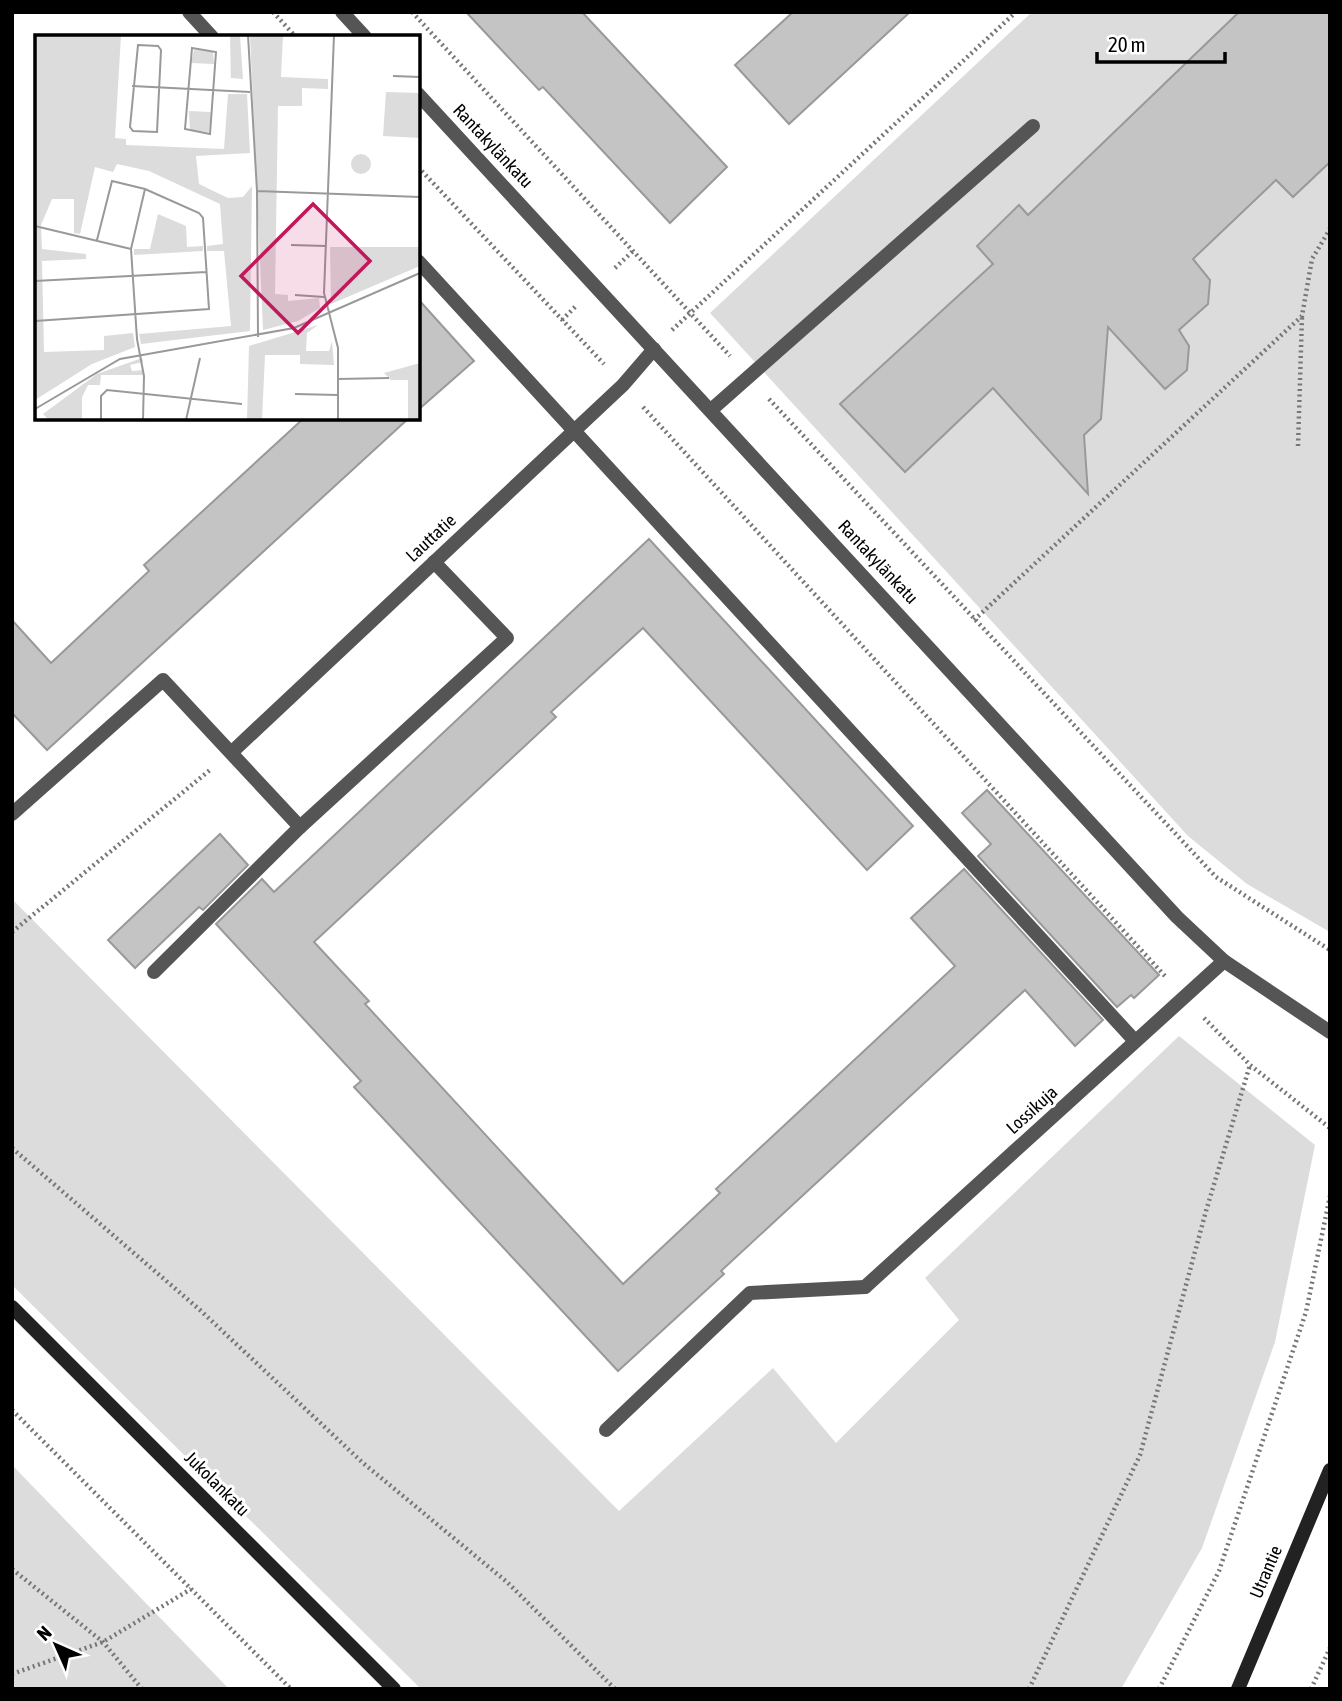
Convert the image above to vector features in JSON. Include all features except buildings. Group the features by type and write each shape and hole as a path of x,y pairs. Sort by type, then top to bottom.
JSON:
{"main road":[{"name":"Jukolankatu","path":"12,1307 394,1689"},
{"name":"Utrantie","path":"1238,1689 1330,1471"}],"street":[{"path":"189,12 210,35"},
{"path":"342,12 363,35"},
{"name":"Rantakylänkatu","path":"420,96 1177,917 1224,961 1330,1032"},
{"path":"711,410 1033,126"},
{"path":"420,263 1135,1041"},
{"name":"Lauttatie","path":"232,752 623,385 654,349"},
{"path":"154,972 300,827 507,638 434,562"},
{"path":"12,814 163,680 300,827"},
{"name":"Lossikuja","path":"606,1430 750,1293 865,1287 1224,961"}],"path":[{"path":"273,12 294,35"},
{"path":"412,12 974,620 1216,877 1330,950"},
{"path":"654,349 690,311 1016,12"},
{"path":"420,169 623,385 1184,996 1250,1065 1330,1128"},
{"path":"1298,446 1301,316 1312,259 1330,229"},
{"path":"974,620 1301,316"},
{"path":"12,932 232,752"},
{"path":"1029,1689 1140,1455 1206,1210 1250,1065"},
{"path":"12,1148 200,1310 363,1463 507,1582 615,1689"},
{"path":"1159,1689 1219,1571 1306,1312 1330,1196"},
{"path":"12,1410 291,1689"},
{"path":"12,1569 103,1642 142,1689"},
{"path":"12,1674 103,1642 191,1589"},
{"path":"1311,1689 1330,1648"}],"shaded area":[{"path":"1032,12 1330,12 1330,932 1247,884 1188,836 710,313"},
{"path":"12,899 619,1511 773,1368 836,1443 959,1320 925,1278 1179,1036 1315,1145 1275,1342 1202,1548 1121,1689 421,1689 12,1285"},
{"path":"12,1465 229,1689 12,1689"}]}
